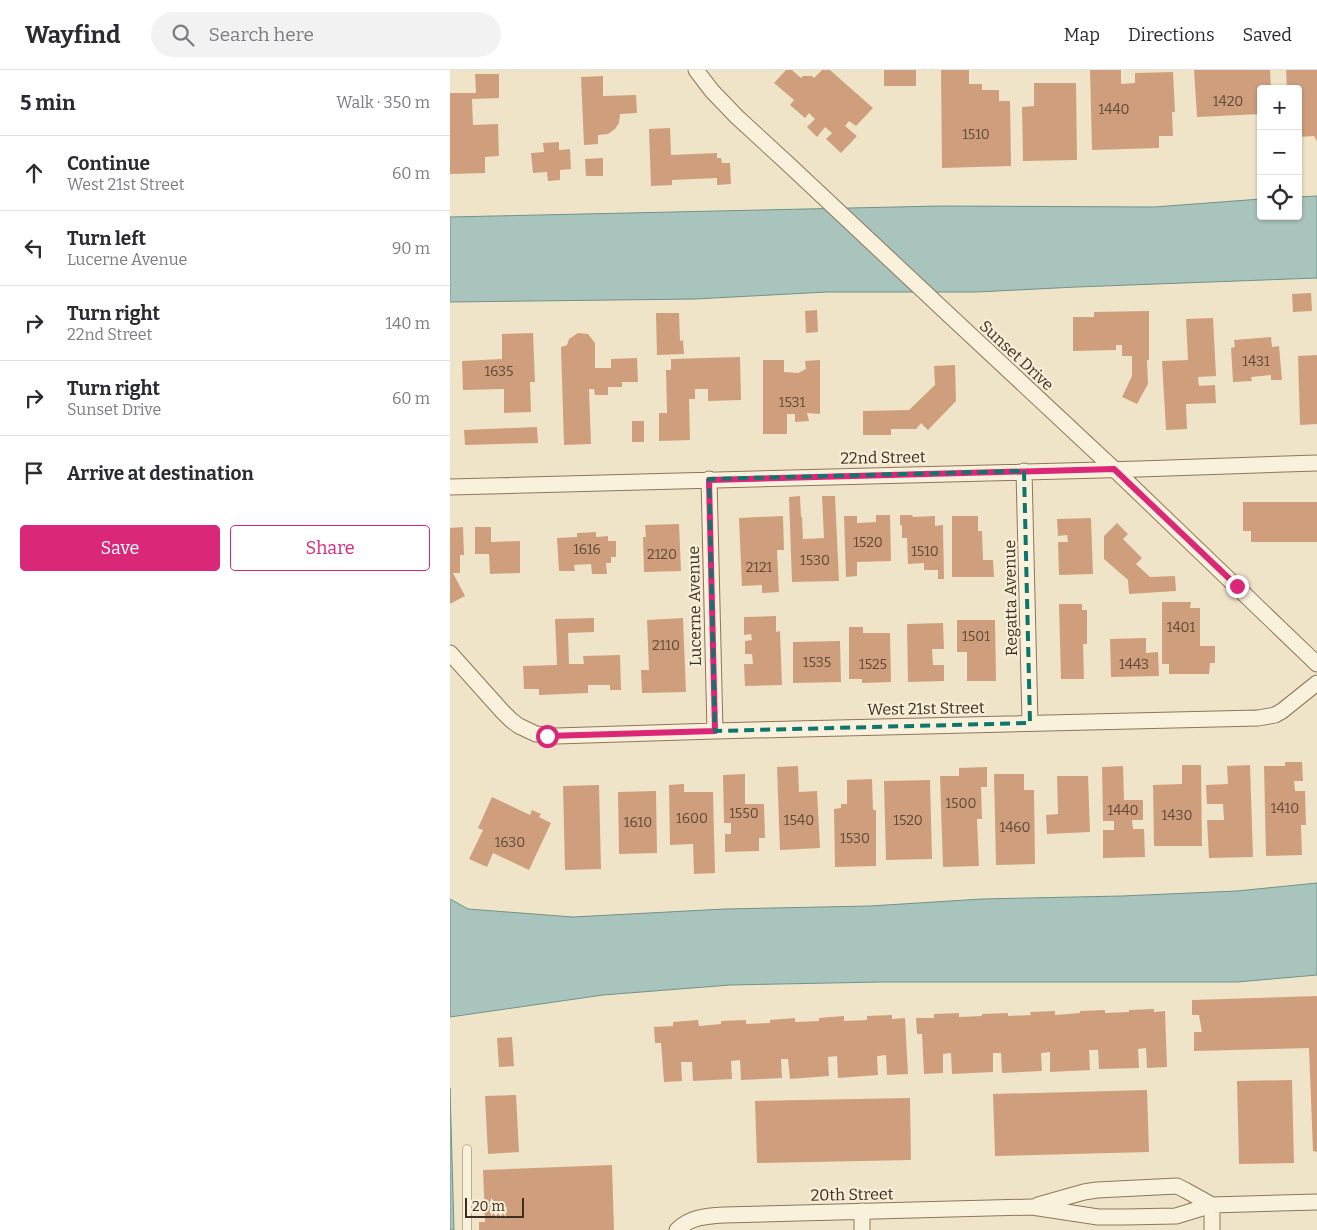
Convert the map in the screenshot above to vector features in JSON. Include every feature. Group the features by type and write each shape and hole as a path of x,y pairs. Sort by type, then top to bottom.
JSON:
{"street":[{"name":"Sunset Drive","path":"696,70 712,91 737,117 1114,469 1317,664"},
{"name":"22nd Street","path":"450,487 1317,463"},
{"name":"Regatta Avenue","path":"1024,471 1030,723"},
{"name":"Lucerne Avenue","path":"709,480 715,731"},
{"name":"West 21st Street","path":"450,653 511,720 536,734 556,736 1266,716 1275,714 1288,707 1317,683"},
{"name":"20th Street","path":"1032,1207 1097,1190 1177,1186 1212,1205"},
{"name":"20th Street","path":"677,1230 689,1221 704,1216 1032,1207 1098,1216 1176,1216 1212,1205 1317,1202"},
{"path":"1212,1205 1212,1230"},
{"path":"862,1211 862,1230"}],"lane":[{"path":"467,1149 467,1230"}],"highlighted area":[{"path":"1024,471 1030,723 715,731 709,479"}],"water":[{"path":"1317,196 1317,278 977,292 827,292 695,299 450,302 450,217 940,206 1154,207 1257,199 1257,220 1302,220 1302,197"},
{"path":"1317,883 1317,975 1237,982 880,982 730,985 603,995 450,1017 450,899 468,909 573,917 725,909 870,906 982,899 1237,891"},
{"path":"450,1088 454,1230 450,1230"}],"building":[{"path":"786,70 792,70 801,78 803,76 812,76 814,78 822,70 830,70 873,108 856,126 849,121 845,126 857,136 841,153 826,139 832,133 825,127 817,137 807,127 815,119 809,113 805,118 790,105 794,100 774,83"},
{"path":"884,70 916,70 916,86 884,86"},
{"path":"941,70 969,70 969,84 982,84 982,90 999,90 999,101 1010,101 1011,166 942,168"},
{"path":"1090,70 1121,70 1121,84 1135,83 1135,73 1173,72 1175,112 1172,112 1173,136 1159,136 1159,148 1092,150"},
{"path":"1194,70 1270,70 1271,85 1257,85 1257,114 1197,117"},
{"path":"1286,70 1317,70 1317,141 1314,136 1302,137 1302,85 1287,85"},
{"path":"475,74 499,74 499,98 472,99 473,125 498,124 499,156 485,157 485,173 450,174 450,93 476,93"},
{"path":"603,76 603,96 636,95 637,113 620,114 619,123 615,129 608,134 598,135 598,144 584,145 581,77"},
{"path":"1034,83 1076,83 1077,160 1023,161 1022,107 1034,106"},
{"path":"670,128 671,155 717,153 717,158 721,158 722,163 730,163 731,184 717,185 717,178 672,180 672,185 651,186 649,129"},
{"path":"559,142 559,150 570,149 571,169 560,170 560,180 548,181 547,172 533,173 531,153 544,152 543,143"},
{"path":"603,158 603,176 586,176 585,159"},
{"path":"1311,293 1312,311 1293,312 1292,294"},
{"path":"817,310 818,332 806,333 805,311"},
{"path":"1149,311 1148,384 1137,404 1122,397 1132,376 1132,356 1122,356 1122,345 1116,345 1116,350 1073,351 1073,317 1094,317 1094,312"},
{"path":"656,313 679,313 680,341 683,340 684,354 657,355"},
{"path":"1213,318 1216,376 1198,377 1199,386 1215,385 1216,403 1186,404 1187,429 1166,430 1162,361 1188,360 1186,319"},
{"path":"533,333 535,382 530,382 531,412 504,413 504,389 463,390 462,361 502,359 502,334"},
{"path":"578,333 588,334 595,343 595,368 611,368 611,359 637,358 638,382 622,382 622,387 608,387 608,395 595,395 594,389 589,389 591,444 564,445 561,347 567,345 569,339"},
{"path":"1271,337 1272,347 1279,346 1282,380 1271,380 1271,375 1251,377 1252,381 1233,382 1231,348 1235,347 1234,340"},
{"path":"1317,355 1317,424 1300,425 1298,356"},
{"path":"740,357 741,400 708,401 708,389 695,389 695,399 689,399 690,440 659,441 659,413 667,413 666,370 671,370 671,359"},
{"path":"763,360 784,360 784,372 798,373 806,369 805,361 820,360 820,414 807,413 809,421 795,422 795,414 787,414 787,434 763,434"},
{"path":"955,365 956,401 928,430 921,423 916,429 891,429 891,435 863,435 863,411 909,410 935,385 934,366"},
{"path":"632,421 644,421 644,442 632,442"},
{"path":"537,427 538,443 465,445 464,430"},
{"path":"800,496 803,539 824,538 822,496 835,496 839,581 792,582 789,497"},
{"path":"1243,502 1317,502 1317,542 1251,542 1251,531 1243,531"},
{"path":"876,515 890,515 891,561 857,562 857,576 846,577 844,516 857,516 857,523 876,522"},
{"path":"900,515 912,515 913,517 935,516 935,526 943,525 944,579 938,579 938,570 924,570 924,563 908,564 907,538 902,538"},
{"path":"783,516 784,550 777,550 779,592 762,593 762,585 742,586 739,518"},
{"path":"952,516 978,516 978,531 982,531 983,560 993,560 994,577 952,577"},
{"path":"1091,518 1093,574 1059,575 1058,542 1068,542 1067,535 1058,536 1057,519"},
{"path":"1117,523 1128,534 1123,539 1142,558 1136,564 1150,577 1175,576 1176,591 1129,594 1128,580 1104,559 1104,536"},
{"path":"679,524 681,571 644,572 643,537 646,537 645,525"},
{"path":"463,527 464,555 460,555 460,573 453,573 465,596 450,604 450,528"},
{"path":"475,527 491,527 491,542 520,541 520,573 490,574 489,554 475,554"},
{"path":"596,532 596,537 608,536 608,541 616,541 616,557 611,557 611,563 606,563 607,574 592,574 591,564 574,565 575,571 559,571 557,538 577,537 577,533"},
{"path":"1162,602 1191,602 1190,608 1200,608 1200,646 1215,646 1215,663 1210,663 1209,674 1169,674 1169,664 1162,664"},
{"path":"1059,604 1082,604 1082,610 1087,610 1087,644 1083,644 1084,679 1061,679"},
{"path":"776,616 776,632 780,631 782,685 745,686 744,664 753,664 752,654 745,654 745,641 752,640 751,634 744,635 744,617"},
{"path":"594,618 594,632 568,633 569,664 584,664 583,656 620,655 621,690 610,690 610,685 588,685 588,693 539,695 539,689 524,689 523,666 557,665 555,619"},
{"path":"683,618 686,692 642,693 641,670 649,670 647,620"},
{"path":"957,620 995,620 996,681 967,681 967,652 957,652"},
{"path":"943,623 944,649 932,649 933,665 944,665 944,681 908,682 907,624"},
{"path":"849,627 863,627 863,633 890,633 891,682 862,683 862,679 849,679"},
{"path":"1146,638 1146,653 1158,652 1159,676 1111,677 1110,639"},
{"path":"840,641 841,682 793,683 793,642"},
{"path":"1285,762 1302,762 1303,781 1294,781 1295,791 1305,791 1306,825 1301,825 1302,855 1266,856 1264,766 1285,766"},
{"path":"1182,765 1201,765 1202,846 1154,846 1153,785 1182,784"},
{"path":"1250,765 1253,857 1209,858 1207,820 1224,820 1223,804 1207,804 1206,785 1228,784 1227,766"},
{"path":"798,766 799,792 817,791 820,848 780,850 777,767"},
{"path":"1123,766 1124,800 1143,800 1143,820 1132,820 1133,829 1144,829 1145,857 1103,858 1103,830 1114,830 1114,821 1103,821 1102,767"},
{"path":"987,767 987,787 981,787 982,819 977,819 979,866 943,867 940,776 959,776 959,768"},
{"path":"745,774 745,804 764,804 765,838 759,838 759,851 725,852 725,834 731,834 731,823 724,823 723,775"},
{"path":"994,774 1024,774 1024,790 1034,790 1035,864 996,865"},
{"path":"1057,776 1088,776 1090,832 1047,834 1046,815 1058,814"},
{"path":"872,779 873,810 876,810 876,866 835,867 834,809 841,808 841,804 847,804 847,780"},
{"path":"930,780 932,859 886,860 884,781"},
{"path":"684,784 684,792 713,792 715,873 694,874 693,844 670,845 669,785"},
{"path":"599,785 601,869 565,870 563,786"},
{"path":"656,791 657,853 619,854 618,792"},
{"path":"492,797 530,815 532,810 541,814 539,817 551,823 529,870 493,853 487,867 469,859 483,830 478,828"},
{"path":"1317,996 1317,1152 1313,1151 1309,1048 1194,1051 1194,1032 1202,1032 1199,1015 1192,1015 1192,1000"},
{"path":"1154,1009 1154,1012 1165,1011 1167,1067 1147,1068 1146,1048 1138,1049 1139,1068 1099,1069 1098,1050 1089,1050 1090,1070 1050,1072 1050,1052 1041,1053 1042,1071 1002,1073 1001,1053 993,1053 993,1072 952,1074 951,1053 943,1054 943,1073 924,1074 922,1034 917,1034 916,1018 934,1018 934,1014 959,1013 959,1017 1008,1013 1008,1016 1031,1015 1030,1012 1055,1011 1055,1015 1080,1013 1080,1011 1105,1010 1105,1013"},
{"path":"892,1015 892,1019 905,1018 908,1074 887,1075 886,1055 877,1056 878,1075 838,1078 837,1056 828,1057 829,1076 790,1079 788,1059 781,1059 782,1078 741,1080 740,1060 731,1061 732,1079 693,1081 692,1062 681,1062 682,1081 664,1082 661,1043 655,1043 654,1027 673,1026 673,1022 698,1020 699,1026 721,1024 721,1021 746,1020 746,1024 770,1023 770,1020 795,1018 795,1022 819,1021 819,1018 844,1016 844,1021 867,1020 867,1016"},
{"path":"512,1037 514,1066 499,1067 497,1038"},
{"path":"1292,1080 1294,1163 1239,1164 1237,1081"},
{"path":"1147,1090 1149,1152 995,1156 993,1094"},
{"path":"516,1095 519,1152 488,1154 485,1096"},
{"path":"910,1098 911,1160 757,1163 755,1101"},
{"path":"612,1165 614,1230 479,1230 479,1222 485,1222 483,1170"}],"route":[{"path":"547,736 715,731 709,480 1114,469 1237,586"}]}
